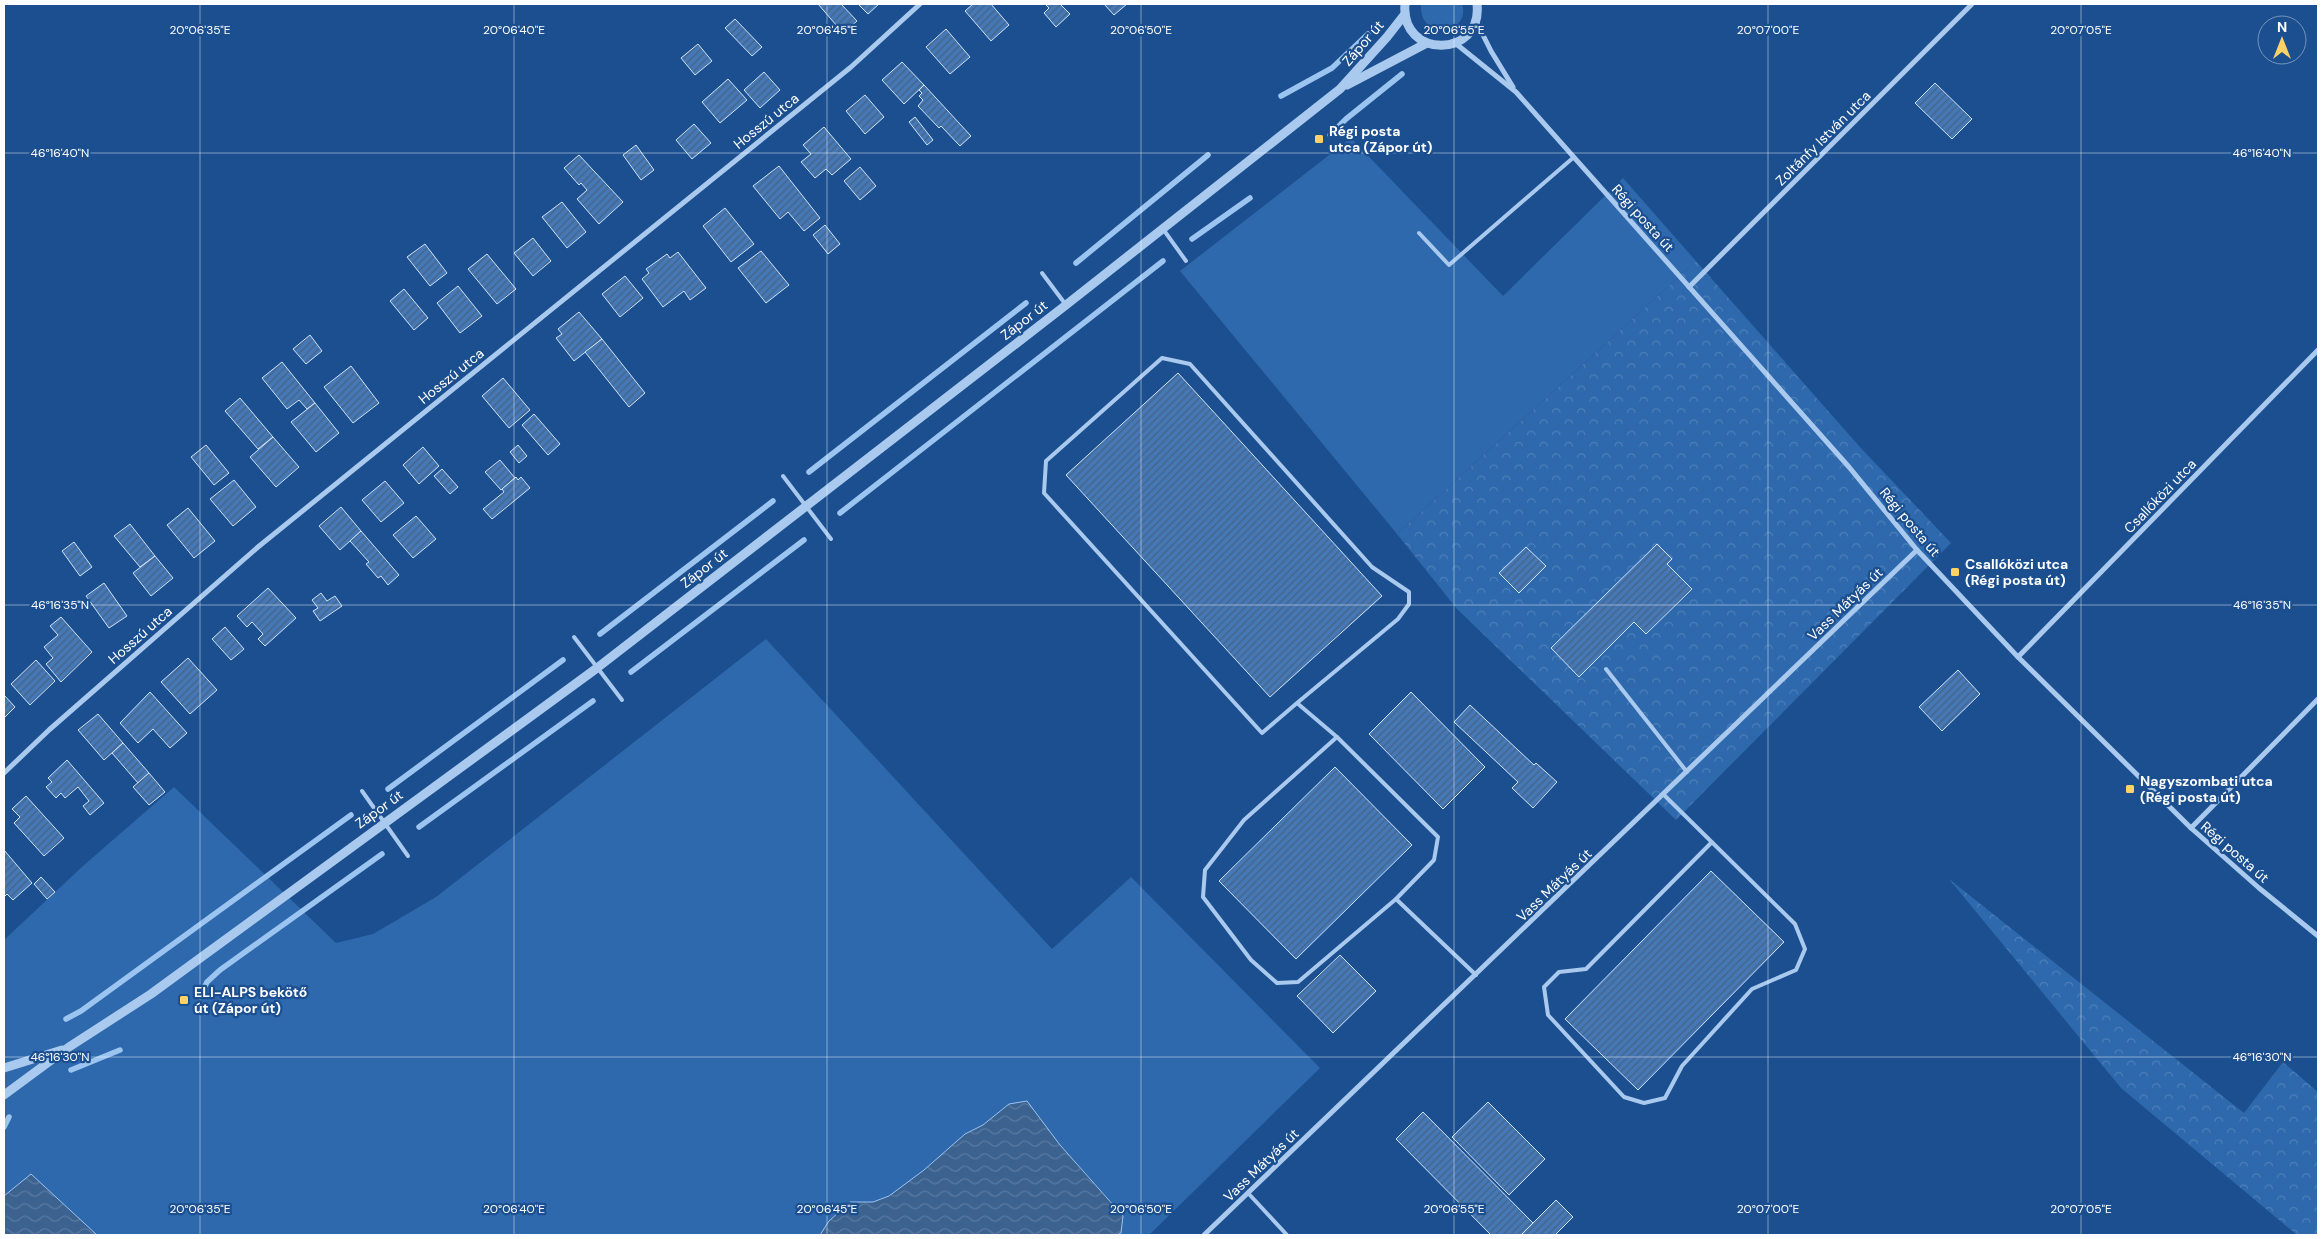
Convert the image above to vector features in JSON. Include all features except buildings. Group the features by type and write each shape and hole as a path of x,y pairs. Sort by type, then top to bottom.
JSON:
{"street":[{"name":"Hosszú utca","path":"4,773 49,730 258,547 843,73 920,4"},
{"path":"1405,4 1405,14 1412,31 1427,43 1436,46 1455,44 1464,38 1476,21 1477,4"},
{"name":"Zoltánfy István utca","path":"1689,287 1972,4"},
{"name":"Zápor út","path":"4,1095 69,1048 151,994 383,822 597,668 1066,305 1340,89 1405,14"},
{"name":"Régi posta út","path":"1476,21 1491,51 1516,92"},
{"name":"Zápor út","path":"1340,89 1427,43"},
{"name":"Régi posta út","path":"1455,44 1516,92 1849,467 1917,550 2018,657 2191,828 2259,888 2318,936"},
{"name":"Csallóközi utca","path":"2018,657 2318,350"},
{"name":"Vass Mátyás út","path":"1204,1235 1917,550"},
{"path":"2191,828 2318,700"},
{"name":"Zápor út","path":"4,1068 69,1048"}],"lane":[{"path":"1419,233 1449,264 1574,157"},
{"path":"1163,229 1186,261"},
{"path":"1042,273 1066,305"},
{"path":"1162,358 1190,364 1372,567 1408,592 1410,604 1398,619 1298,703 1262,733 1044,493 1046,460 1162,358"},
{"path":"783,476 831,539"},
{"path":"574,637 622,700"},
{"path":"1606,669 1687,772"},
{"path":"1298,703 1337,737 1438,838 1434,860 1396,899 1298,982 1277,983 1251,960 1203,897 1205,870 1244,820 1337,737"},
{"path":"362,791 408,856"},
{"path":"1664,794 1795,924 1805,949 1796,970 1752,989 1682,1066 1665,1098 1644,1104 1624,1097 1548,1015 1544,987 1559,972 1586,969 1712,842"},
{"path":"1396,899 1476,975"},
{"path":"1248,1193 1287,1235"}],"green space":[{"path":"1421,4 1462,4 1463,15 1455,26 1440,31 1431,27 1425,21"},
{"path":"1351,138 1503,296 1623,178 1696,261 1397,534 1180,271"},
{"path":"1696,261 1859,446 1951,543 1676,820 1457,609 1397,534"},
{"path":"766,639 1052,949 1131,877 1320,1068 1149,1235 1117,1235 1121,1233 1114,1205 1060,1145 1026,1101 1009,1104 983,1125 965,1134 924,1170 889,1196 873,1202 850,1202 829,1221 820,1235 4,1235 4,940 84,865 174,787 336,943 373,934 436,897"},
{"path":"1949,879 2244,1113 2283,1062 2318,1092 2318,1235 2297,1235 2121,1088"}],"water":[{"path":"1027,1101 1060,1145 1123,1216 1121,1233 1117,1235 820,1235 829,1221 850,1202 873,1202 889,1196 924,1170 965,1134 983,1125 1009,1104"},
{"path":"31,1174 97,1235 4,1235 4,1196"}],"waterway":[{"path":"1281,96 1332,68 1368,34"},
{"path":"1330,135 1346,119 1402,74"},
{"path":"1076,263 1208,155"},
{"path":"1192,239 1250,198"},
{"path":"840,513 1163,261"},
{"path":"809,472 1026,303"},
{"path":"600,634 773,501"},
{"path":"631,672 804,540"},
{"path":"388,789 563,660"},
{"path":"419,827 593,701"},
{"path":"66,1019 81,1011 351,815"},
{"path":"202,992 207,982 220,970 382,854"},
{"path":"71,1070 120,1050"},
{"path":"4,1127 9,1117"}],"place":[{"name":"Régi posta utca (Zápor út)","path":"1319,139"},
{"name":"Csallóközi utca (Régi posta út)","path":"1955,572"},
{"name":"Nagyszombati utca (Régi posta út)","path":"2130,789"},
{"name":"ELI-ALPS bekötő út (Zápor út)","path":"184,1000"}]}
